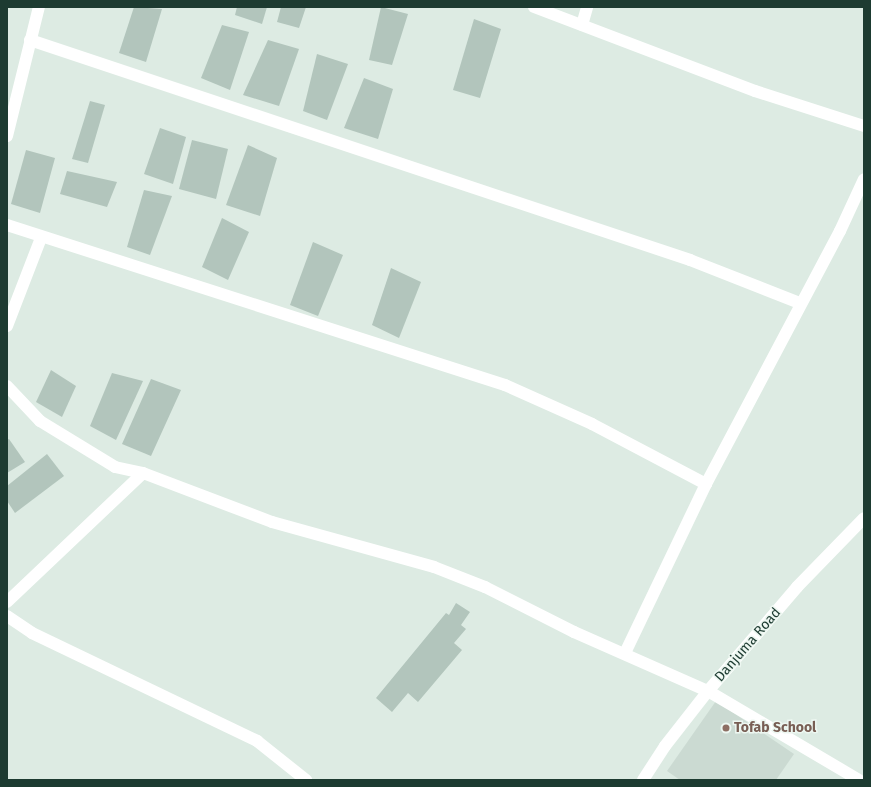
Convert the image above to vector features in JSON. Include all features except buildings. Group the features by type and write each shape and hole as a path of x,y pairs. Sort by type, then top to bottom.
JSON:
{"street":[{"path":"7,136 39,7"},
{"path":"534,7 755,91 864,126"},
{"path":"582,25 587,7"},
{"path":"30,40 690,260 800,303"},
{"path":"625,653 706,484 800,303 840,231 864,178"},
{"path":"7,225 41,238 504,385 592,424 706,484"},
{"path":"7,326 41,238"},
{"path":"7,386 40,421 115,467 143,473 272,522 434,567 485,587 574,632 625,653 708,691 859,780"},
{"path":"7,602 143,473"},
{"name":"Danjuma Road","path":"643,780 665,746 708,691 797,587 864,518"},
{"path":"7,616 32,633 258,741 306,780"}],"shaded area":[{"name":"Tofab School","path":"716,701 794,754 776,780 680,780 667,771"}],"place":[{"name":"Tofab School","path":"726,728"}]}
